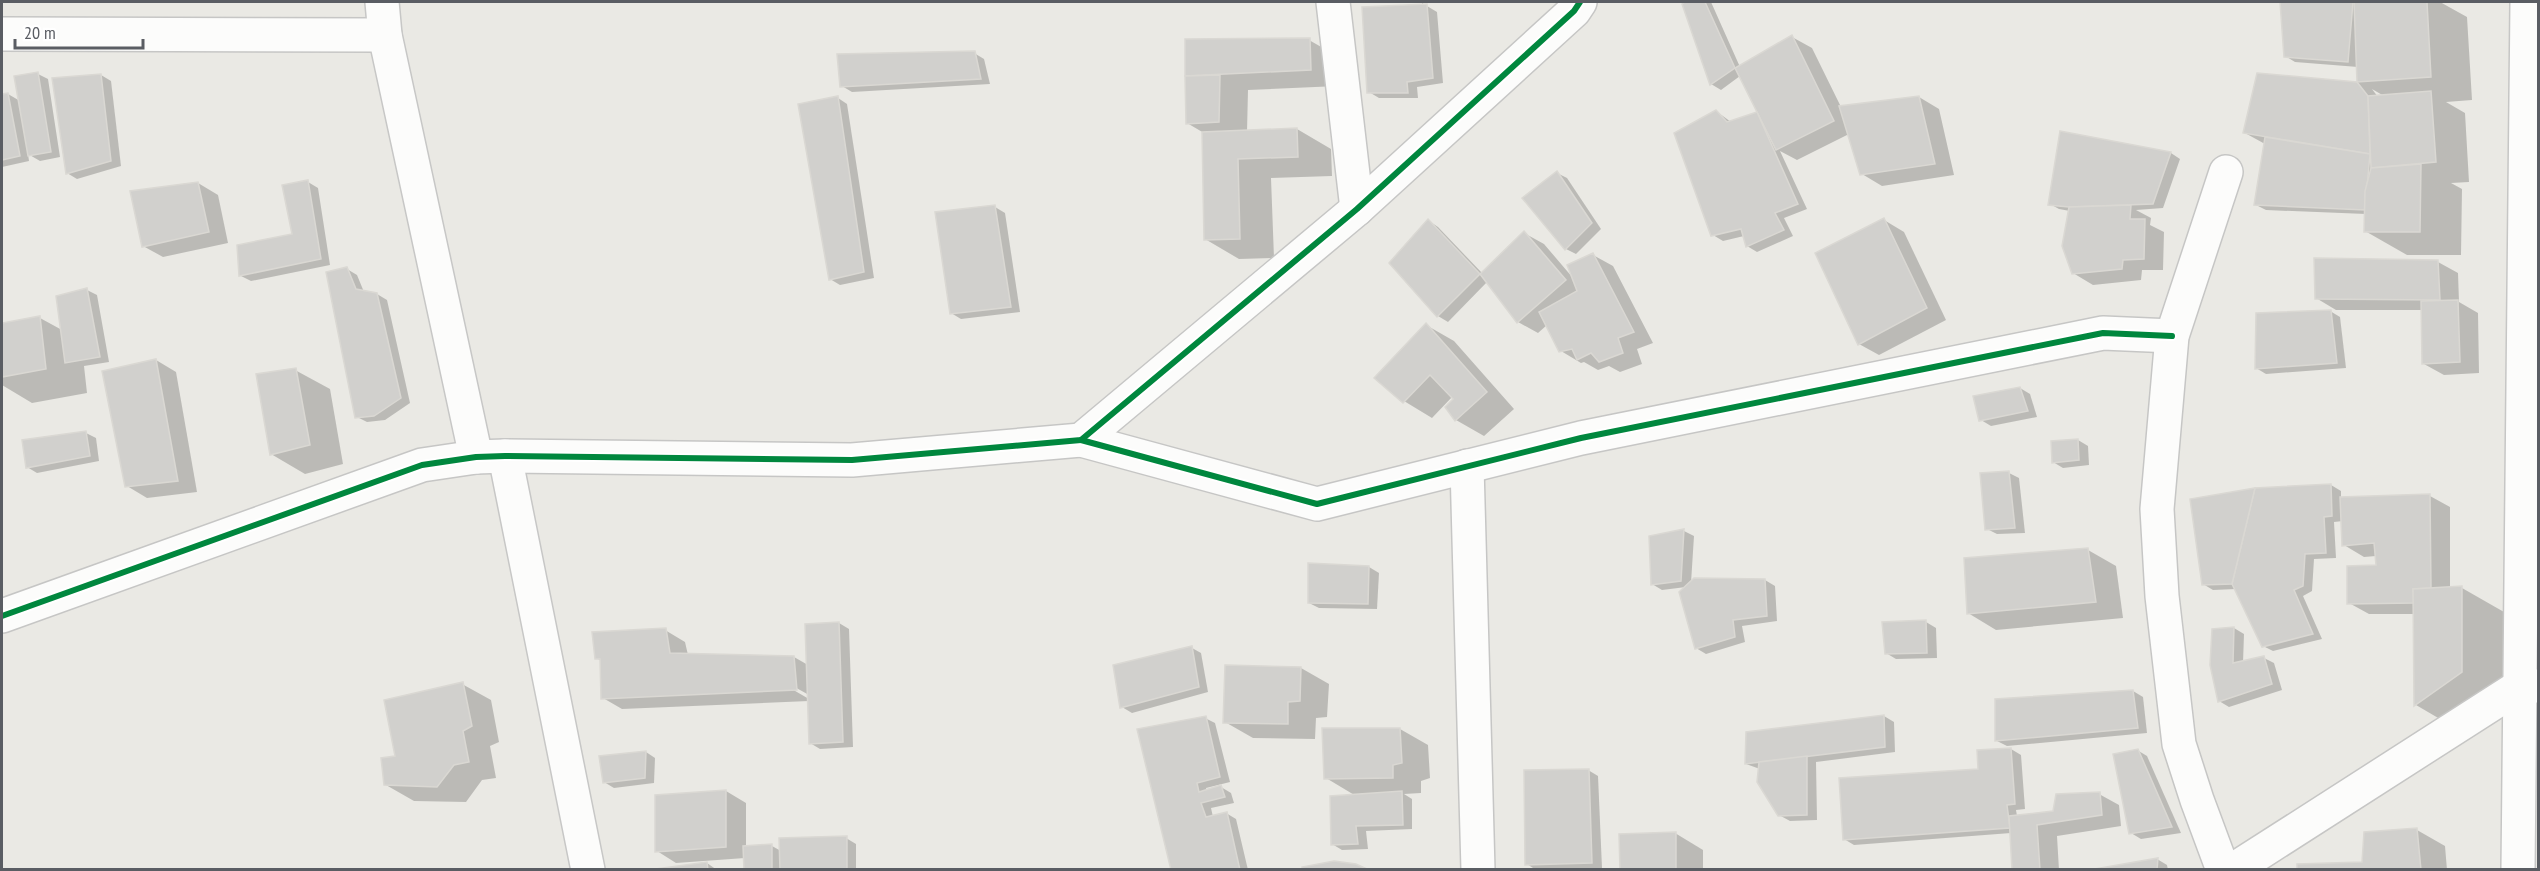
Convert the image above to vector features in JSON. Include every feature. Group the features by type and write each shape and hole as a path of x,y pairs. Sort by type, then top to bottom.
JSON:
{"street":[{"path":"382,2 385,35 490,456 588,870"},
{"path":"1333,2 1357,209"},
{"path":"1081,440 1357,209 1574,11 1580,2"},
{"path":"2518,870 2529,686 2527,2"},
{"path":"2,34 385,35"},
{"path":"2223,870 2179,744 2162,596 2157,509 2172,336 2226,172"},
{"path":"2,616 422,465 490,456 852,460 1081,440 1317,504 1593,435 2103,333 2172,336"},
{"path":"1467,466 1478,870"},
{"path":"2233,870 2529,686"}],"building":[{"path":"1705,2 1735,68 1710,85 1682,4"},
{"path":"2280,2 2353,2 2348,62 2284,57"},
{"path":"2354,2 2427,2 2431,77 2357,82"},
{"path":"1427,4 1433,78 1407,82 1408,93 1367,93 1362,7"},
{"path":"1792,35 1834,121 1776,150 1735,68"},
{"path":"1310,38 1311,70 1185,76 1185,39"},
{"path":"975,51 981,79 840,87 837,54"},
{"path":"38,72 51,152 28,156 14,76"},
{"path":"2257,73 2357,82 2368,96 2370,154 2243,133"},
{"path":"101,74 111,161 66,174 52,78"},
{"path":"1220,75 1219,122 1186,124 1185,76"},
{"path":"2431,91 2436,162 2371,168 2368,96"},
{"path":"8,93 20,156 2,160 2,94"},
{"path":"838,96 864,272 829,280 798,104"},
{"path":"1919,96 1935,164 1860,175 1839,106"},
{"path":"1716,110 1727,122 1757,112 1798,204 1775,213 1784,230 1746,247 1741,229 1711,236 1674,133"},
{"path":"1297,128 1298,157 1238,159 1240,239 1204,240 1202,132"},
{"path":"2060,131 2171,152 2153,204 2069,207 2048,205"},
{"path":"2265,137 2370,154 2365,210 2254,205"},
{"path":"2421,164 2420,232 2364,232 2365,191 2371,168"},
{"path":"1557,171 1592,223 1565,250 1522,198"},
{"path":"308,180 321,259 239,276 237,245 292,234 282,185"},
{"path":"198,182 209,232 142,247 130,191"},
{"path":"995,205 1011,307 950,314 935,212"},
{"path":"2131,205 2130,219 2145,219 2144,259 2123,260 2122,269 2072,274 2062,246 2069,207"},
{"path":"1884,218 1927,308 1858,345 1815,253"},
{"path":"1428,219 1480,274 1437,317 1389,263"},
{"path":"1524,231 1566,280 1517,323 1480,274"},
{"path":"1593,253 1634,332 1618,338 1623,353 1599,362 1591,353 1577,360 1572,349 1559,352 1539,312 1577,291 1567,265"},
{"path":"2314,258 2438,260 2440,300 2315,299"},
{"path":"347,267 356,289 377,293 401,398 374,416 355,418 326,272"},
{"path":"87,288 100,357 65,363 56,296"},
{"path":"2458,300 2460,362 2422,364 2421,301"},
{"path":"2331,310 2337,363 2255,369 2256,313"},
{"path":"40,316 46,369 2,377 2,323"},
{"path":"1426,323 1487,392 1455,421 1445,407 1453,399 1430,375 1403,403 1374,378"},
{"path":"156,359 178,481 125,487 102,371"},
{"path":"296,368 310,445 270,455 256,374"},
{"path":"2020,387 2028,411 1979,421 1973,396"},
{"path":"86,431 90,456 26,468 22,440"},
{"path":"2078,439 2079,460 2052,463 2051,441"},
{"path":"2009,471 2015,528 1985,530 1980,473"},
{"path":"2331,484 2332,516 2324,517 2326,553 2305,554 2303,586 2294,590 2313,634 2262,647 2232,584 2255,488"},
{"path":"2255,488 2232,584 2202,585 2190,499"},
{"path":"2430,494 2431,588 2413,589 2414,603 2347,604 2347,566 2376,565 2374,543 2342,546 2340,497"},
{"path":"1684,529 1681,581 1651,585 1649,536"},
{"path":"2088,548 2096,602 1967,614 1964,558"},
{"path":"1308,563 1369,566 1368,604 1308,603"},
{"path":"1694,578 1765,579 1767,616 1733,620 1735,637 1695,649 1679,592"},
{"path":"2462,586 2462,672 2414,706 2413,589"},
{"path":"1926,620 1927,653 1885,654 1882,622"},
{"path":"839,622 843,742 809,744 805,624"},
{"path":"2234,627 2233,663 2264,656 2272,684 2218,702 2210,665 2212,629"},
{"path":"666,628 670,653 794,656 797,690 601,699 600,659 595,659 592,632"},
{"path":"1192,646 1199,687 1120,708 1113,665"},
{"path":"1225,665 1301,667 1300,701 1288,702 1288,724 1223,723"},
{"path":"463,682 472,726 463,731 469,762 454,765 437,787 384,785 381,758 395,756 384,700"},
{"path":"2133,690 2138,728 1995,741 1995,699"},
{"path":"1884,715 1885,747 1745,764 1746,732"},
{"path":"1206,716 1220,777 1197,783 1199,792 1221,785 1225,797 1201,803 1206,817 1227,812 1240,870 1171,870 1137,729"},
{"path":"1322,728 1400,728 1402,763 1393,765 1393,778 1324,779"},
{"path":"2011,748 2015,804 2007,805 2010,828 1843,840 1839,778 1978,769 1977,750"},
{"path":"2138,749 2172,827 2129,834 2113,754"},
{"path":"646,751 645,778 603,783 599,756"},
{"path":"1807,756 1807,815 1778,816 1757,782 1759,762"},
{"path":"1589,769 1592,863 1525,865 1524,770"},
{"path":"726,790 726,847 655,852 655,795"},
{"path":"1402,791 1403,825 1356,826 1358,844 1331,845 1330,796"},
{"path":"2100,792 2102,815 2037,825 2040,870 2012,870 2009,816 2053,811 2056,794"},
{"path":"2417,828 2421,870 2297,870 2297,864 2362,862 2364,832"},
{"path":"1676,832 1676,870 1620,870 1619,834"},
{"path":"847,836 847,870 780,870 779,838"},
{"path":"772,844 772,870 744,870 743,846"},
{"path":"2158,858 2157,870 2089,870"},
{"path":"1334,861 1356,864 1369,870 1302,870 1302,867"},
{"path":"707,862 708,870 648,870"}],"cycle path":[{"path":"2,616 422,465 476,457 505,456 852,460 1081,440 1357,209 1574,11 1580,2"},
{"path":"1081,440 1317,504 1581,438 2103,333 2172,336"}]}
